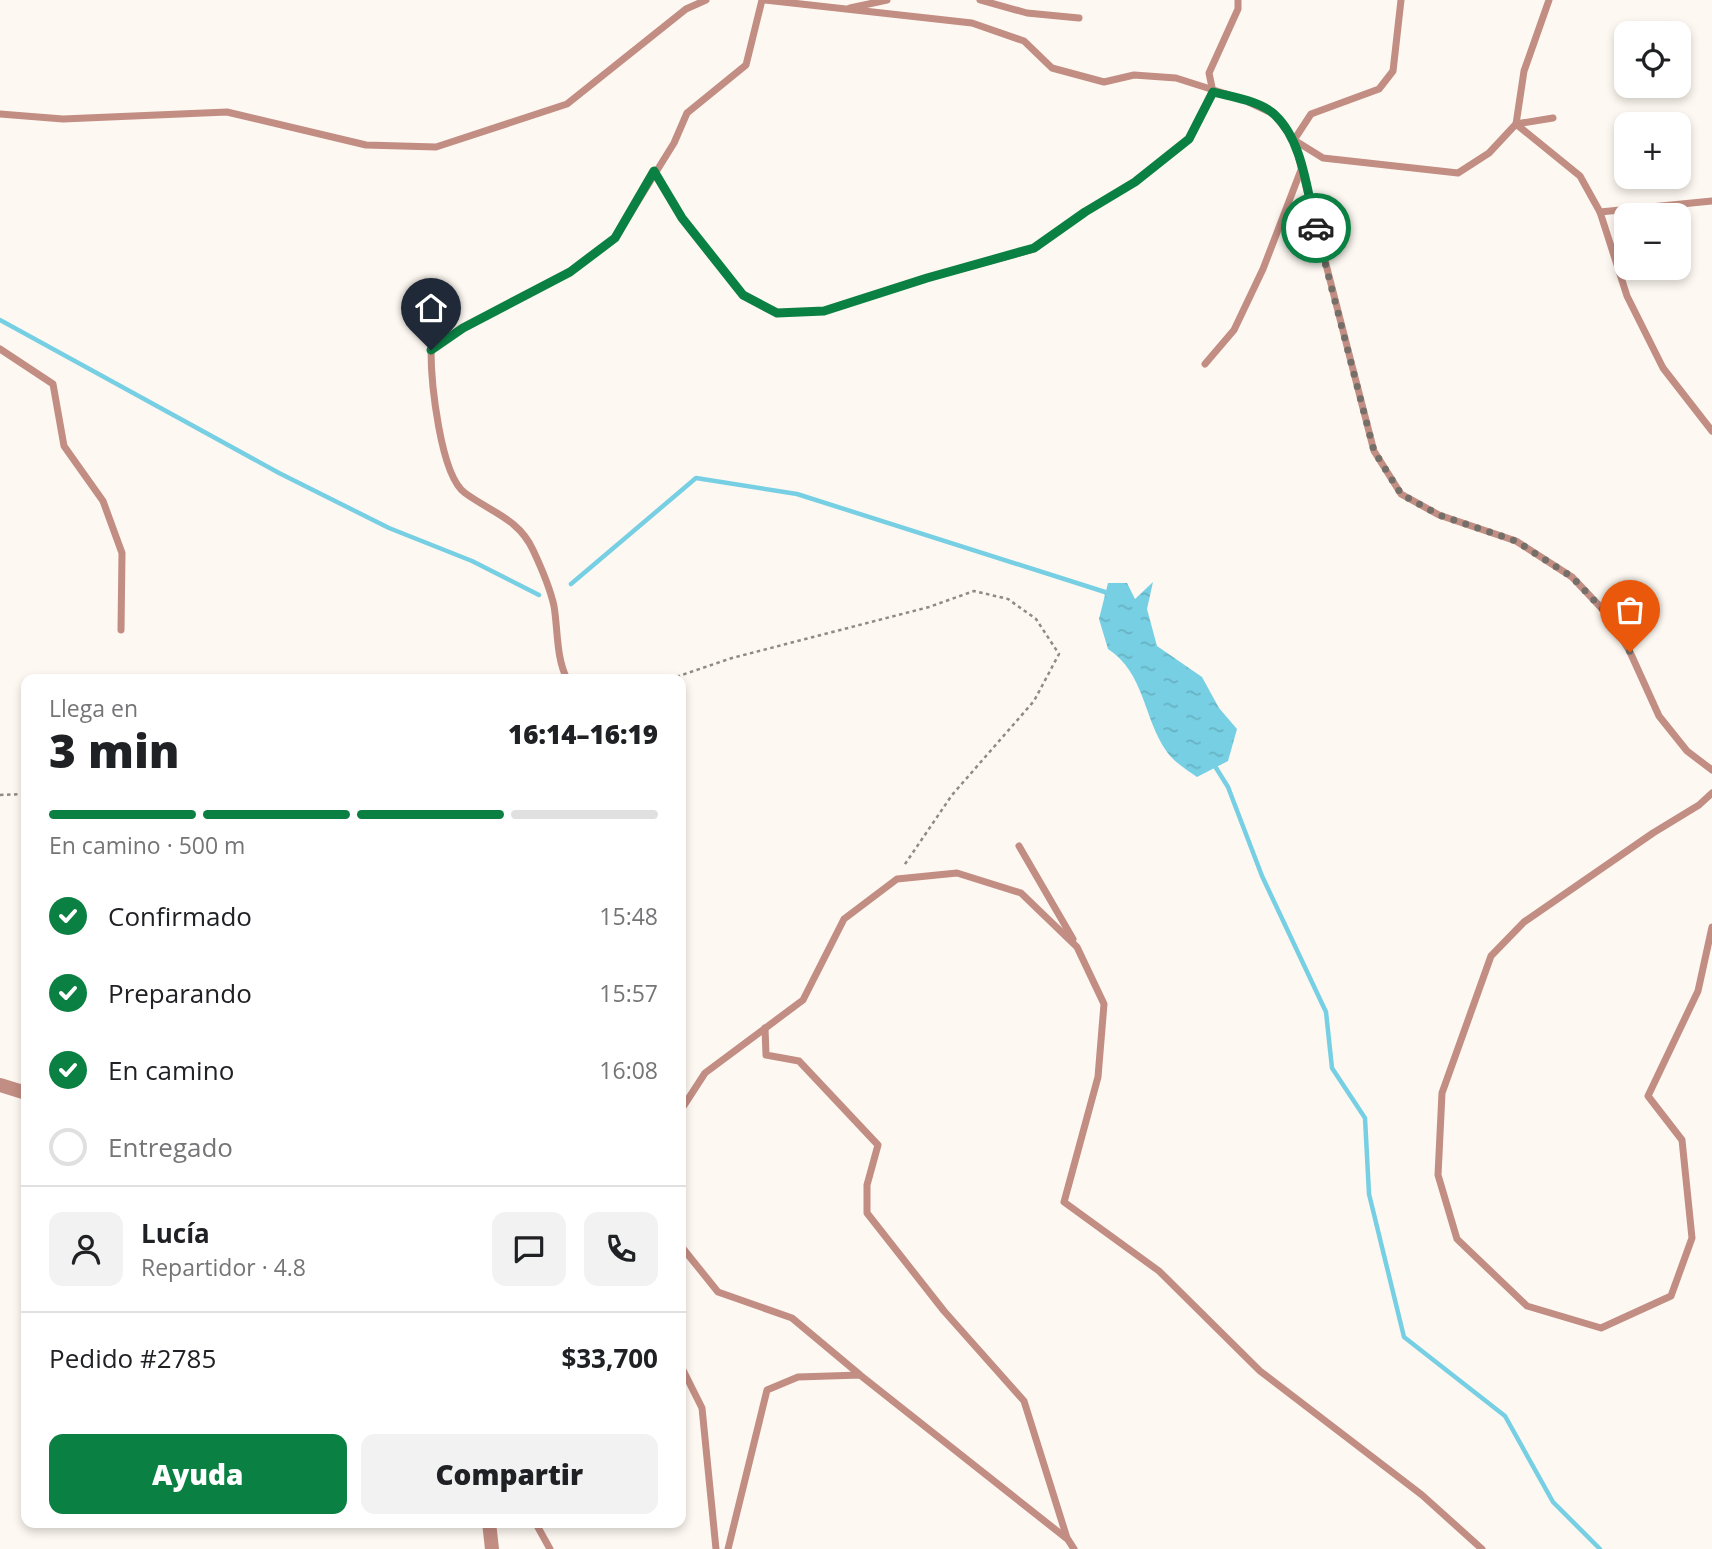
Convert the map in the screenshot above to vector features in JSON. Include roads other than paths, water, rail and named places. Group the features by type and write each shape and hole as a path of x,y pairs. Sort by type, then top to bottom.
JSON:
{"street":[{"path":"0,1085 21,1091"},
{"path":"490,1528 492,1549"}],"lane":[{"path":"0,114 63,119 227,112 366,145 436,147 567,104 628,58 686,9 706,0"},
{"path":"565,674 553,604 533,548 517,524 462,491 441,443 431,379 431,350 463,328 570,272 615,238 654,171 674,143 687,113 746,65 763,0 972,23 1024,41 1052,68 1104,82 1134,75 1176,78 1213,92 1242,99 1274,114 1294,140 1323,158 1458,173 1489,153 1516,124 1524,71 1549,0"},
{"path":"841,10 887,0"},
{"path":"980,0 1027,13 1079,18"},
{"path":"654,171 682,218 743,295 777,313 824,311 916,281 1034,248 1085,212 1135,182 1189,139 1213,92 1209,73 1238,9 1238,0"},
{"path":"1401,0 1393,71 1379,89 1311,114 1294,140 1374,451 1401,494 1439,515 1516,541 1572,577 1609,616 1630,652 1659,716 1687,751 1712,770"},
{"path":"1516,124 1553,118"},
{"path":"1516,124 1580,176 1600,212 1627,296 1663,368 1712,431"},
{"path":"1205,364 1234,330 1263,269 1301,170"},
{"path":"1600,212 1712,201"},
{"path":"0,349 53,384 64,446 103,502 122,553 121,630"},
{"path":"1712,793 1699,805 1653,833 1524,922 1491,956 1473,1003 1442,1093 1438,1175 1457,1239 1527,1306 1601,1328 1671,1296 1692,1238 1682,1140 1648,1096 1698,991 1712,927"},
{"path":"1019,846 1077,947 1104,1004 1098,1077 1064,1202 1159,1272 1260,1371 1422,1495 1482,1549"},
{"path":"686,1102 705,1073 803,1000 844,919 897,879 957,873 1021,893 1077,947"},
{"path":"765,1028 766,1055 799,1061 878,1145 867,1185 867,1213 944,1311 1024,1401 1067,1538 1074,1549"},
{"path":"686,1252 718,1292 792,1318 1067,1538"},
{"path":"728,1549 767,1390 798,1377 860,1375"},
{"path":"686,1376 702,1408 716,1549"},
{"path":"538,1528 550,1549"}],"water":[{"path":"1153,582 1147,609 1157,646 1202,677 1219,708 1237,729 1228,761 1197,777 1167,752 1159,739 1137,683 1120,659 1108,649 1099,619 1108,583 1127,583 1135,599"}],"waterway":[{"path":"0,320 279,473 389,528 472,561 539,595"},
{"path":"571,584 696,478 797,494 1105,592 1108,596"},
{"path":"1213,763 1228,787 1262,876 1326,1012 1332,1068 1365,1118 1369,1194 1404,1337 1505,1416 1553,1502 1600,1549"}]}
